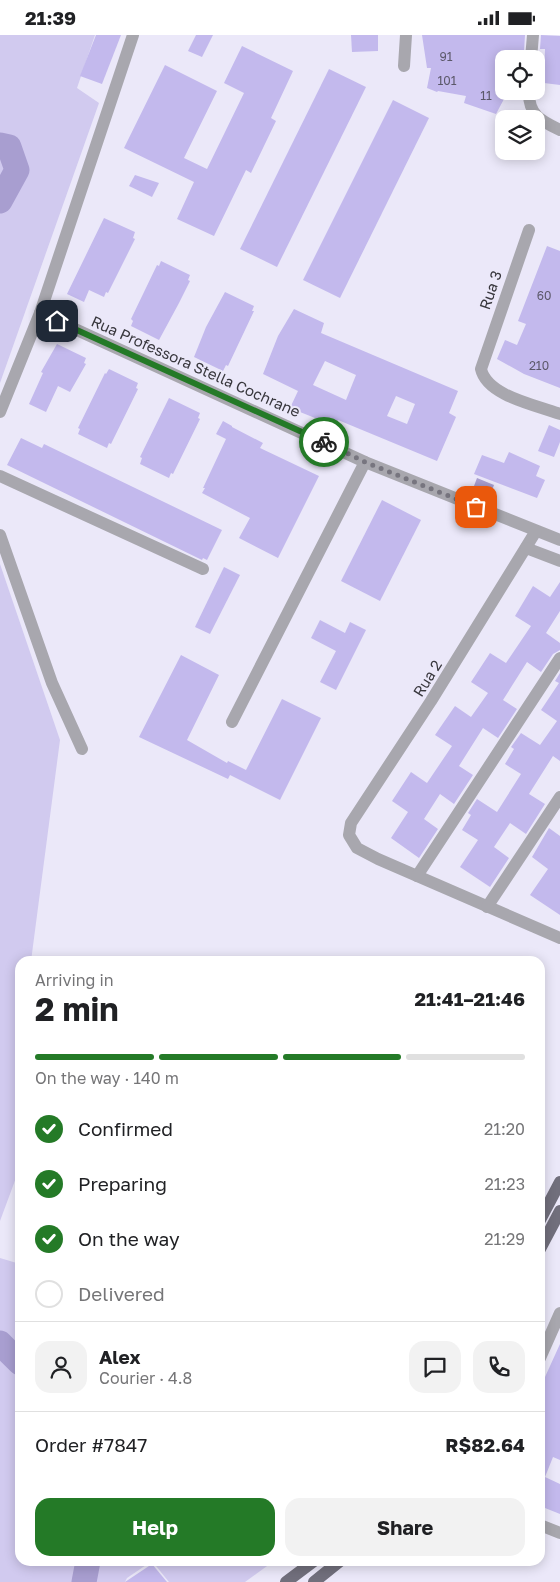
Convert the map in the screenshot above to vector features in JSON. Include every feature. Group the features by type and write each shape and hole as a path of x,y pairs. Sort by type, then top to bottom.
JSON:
{"main road":[{"path":"545,1210 560,1182"},
{"path":"545,1240 560,1211"},
{"path":"286,1582 307,1566"},
{"path":"314,1582 334,1566"}],"street":[{"path":"0,412 40,313 133,35"},
{"path":"404,66 406,35"},
{"path":"532,50 533,35"},
{"path":"531,100 536,118 560,131"},
{"name":"Rua 3","path":"529,230 481,369 483,379 495,390 560,414"},
{"name":"Rua Professora Stella Cochrane","path":"40,313 365,462 560,540"},
{"path":"232,722 365,462"},
{"path":"0,476 203,569"},
{"name":"Rua 2","path":"418,876 357,848 348,835 351,823 431,701 536,531"},
{"path":"0,535 52,683 82,749"},
{"path":"526,548 560,561"},
{"path":"559,936 487,907 418,876 560,658"},
{"path":"487,907 560,797"},
{"path":"545,1347 560,1313"},
{"path":"545,1527 560,1533"}],"shaded area":[{"path":"0,35 95,35 77,88 99,103 0,383"},
{"path":"477,478 494,485 491,493 474,486"},
{"path":"0,564 60,740 32,956 15,956 15,1180 0,1221"},
{"path":"0,1258 15,1262 15,1566 145,1566 127,1578 125,1582 0,1582"},
{"path":"156,1566 267,1566 245,1582 169,1582"}],"building":[{"path":"96,35 121,35 102,84 80,76"},
{"path":"196,35 213,35 202,57 188,51"},
{"path":"351,35 378,35 378,51 352,52"},
{"path":"422,35 525,35 524,50 495,50 495,100 503,100 498,110 495,110 495,114 464,103 466,96 437,92 427,88 431,68 427,68"},
{"path":"541,35 560,36 560,85 545,83 545,49 540,49"},
{"path":"242,46 293,71 271,118 276,121 251,173 246,170 214,236 177,219 194,182 124,148 165,65 217,91 184,158 207,169 244,93 224,83"},
{"path":"329,69 366,87 277,267 240,249"},
{"path":"393,100 429,118 340,298 303,280"},
{"path":"135,175 159,183 152,197 129,186"},
{"path":"104,218 135,232 133,238 135,239 108,293 106,292 104,297 89,290 84,302 67,294"},
{"path":"547,246 560,251 560,388 524,374 497,359 505,340 517,345 526,324 518,321"},
{"path":"161,261 190,275 188,280 190,281 159,340 131,326 133,321 131,319 157,265 159,266"},
{"path":"225,292 254,306 252,311 254,311 228,366 226,365 223,371 194,357 206,327"},
{"path":"294,309 324,323 321,333 458,391 449,413 456,417 437,461 338,420 335,426 290,408 298,391 263,374 278,336","holes":["325,361 356,375 346,400 313,385","396,396 415,404 407,424 387,416"]},
{"path":"57,344 86,358 84,363 86,364 70,392 58,386 46,412 29,404 43,373 41,372"},
{"path":"109,369 138,383 136,388 138,389 111,444 109,443 107,448 78,434 80,429 78,428 105,373"},
{"path":"169,398 200,413 198,418 200,419 173,474 171,473 169,478 140,464 142,458 140,457"},
{"path":"223,421 263,443 260,448 319,476 278,558 239,538 250,518 202,493 226,439 216,434"},
{"path":"549,425 560,430 560,442 554,457 538,451"},
{"path":"21,438 42,448 44,444 222,530 207,560 203,558 202,560 7,465"},
{"path":"509,452 540,466 536,476 545,480 537,498 474,474 482,455 504,463"},
{"path":"382,500 421,520 380,601 341,581"},
{"path":"224,567 240,575 210,634 195,627"},
{"path":"560,582 560,611 546,633 560,643 560,650 553,654 541,672 527,662 503,700 517,709 498,738 483,728 459,766 473,775 454,804 440,794 424,819 438,829 419,858 391,838 408,812 392,801 411,772 427,783 452,746 435,735 455,706 471,717 488,693 471,682 490,653 506,663 531,626 515,616 533,586 550,597"},
{"path":"320,620 345,633 350,622 366,630 336,690 320,682 336,651 311,638"},
{"path":"181,655 219,675 187,740 227,763 228,761 246,770 282,699 321,718 280,800 230,775 228,779 139,737"},
{"path":"560,673 560,761 553,756 529,794 545,804 526,834 510,823 494,847 509,858 490,887 460,867 478,840 462,830 471,815 468,813 477,799 497,812 521,774 505,764 514,749 511,747 521,733 540,745 557,721 541,710 559,683 555,681"},
{"path":"549,828 560,836 560,915 530,895 548,869 532,857"},
{"path":"560,1344 560,1460 553,1457 545,1477 545,1377"},
{"path":"545,1477 560,1484 560,1514 545,1508"},
{"path":"149,1566 154,1566 167,1582 125,1582"}],"waterway":[{"path":"0,145 9,147 17,170 0,201"},
{"path":"0,1343 15,1358"},
{"path":"84,1582 87,1566"}],"way so far":[{"path":"324,442 365,462 476,507"}],"route":[{"path":"57,321 324,442"}]}
